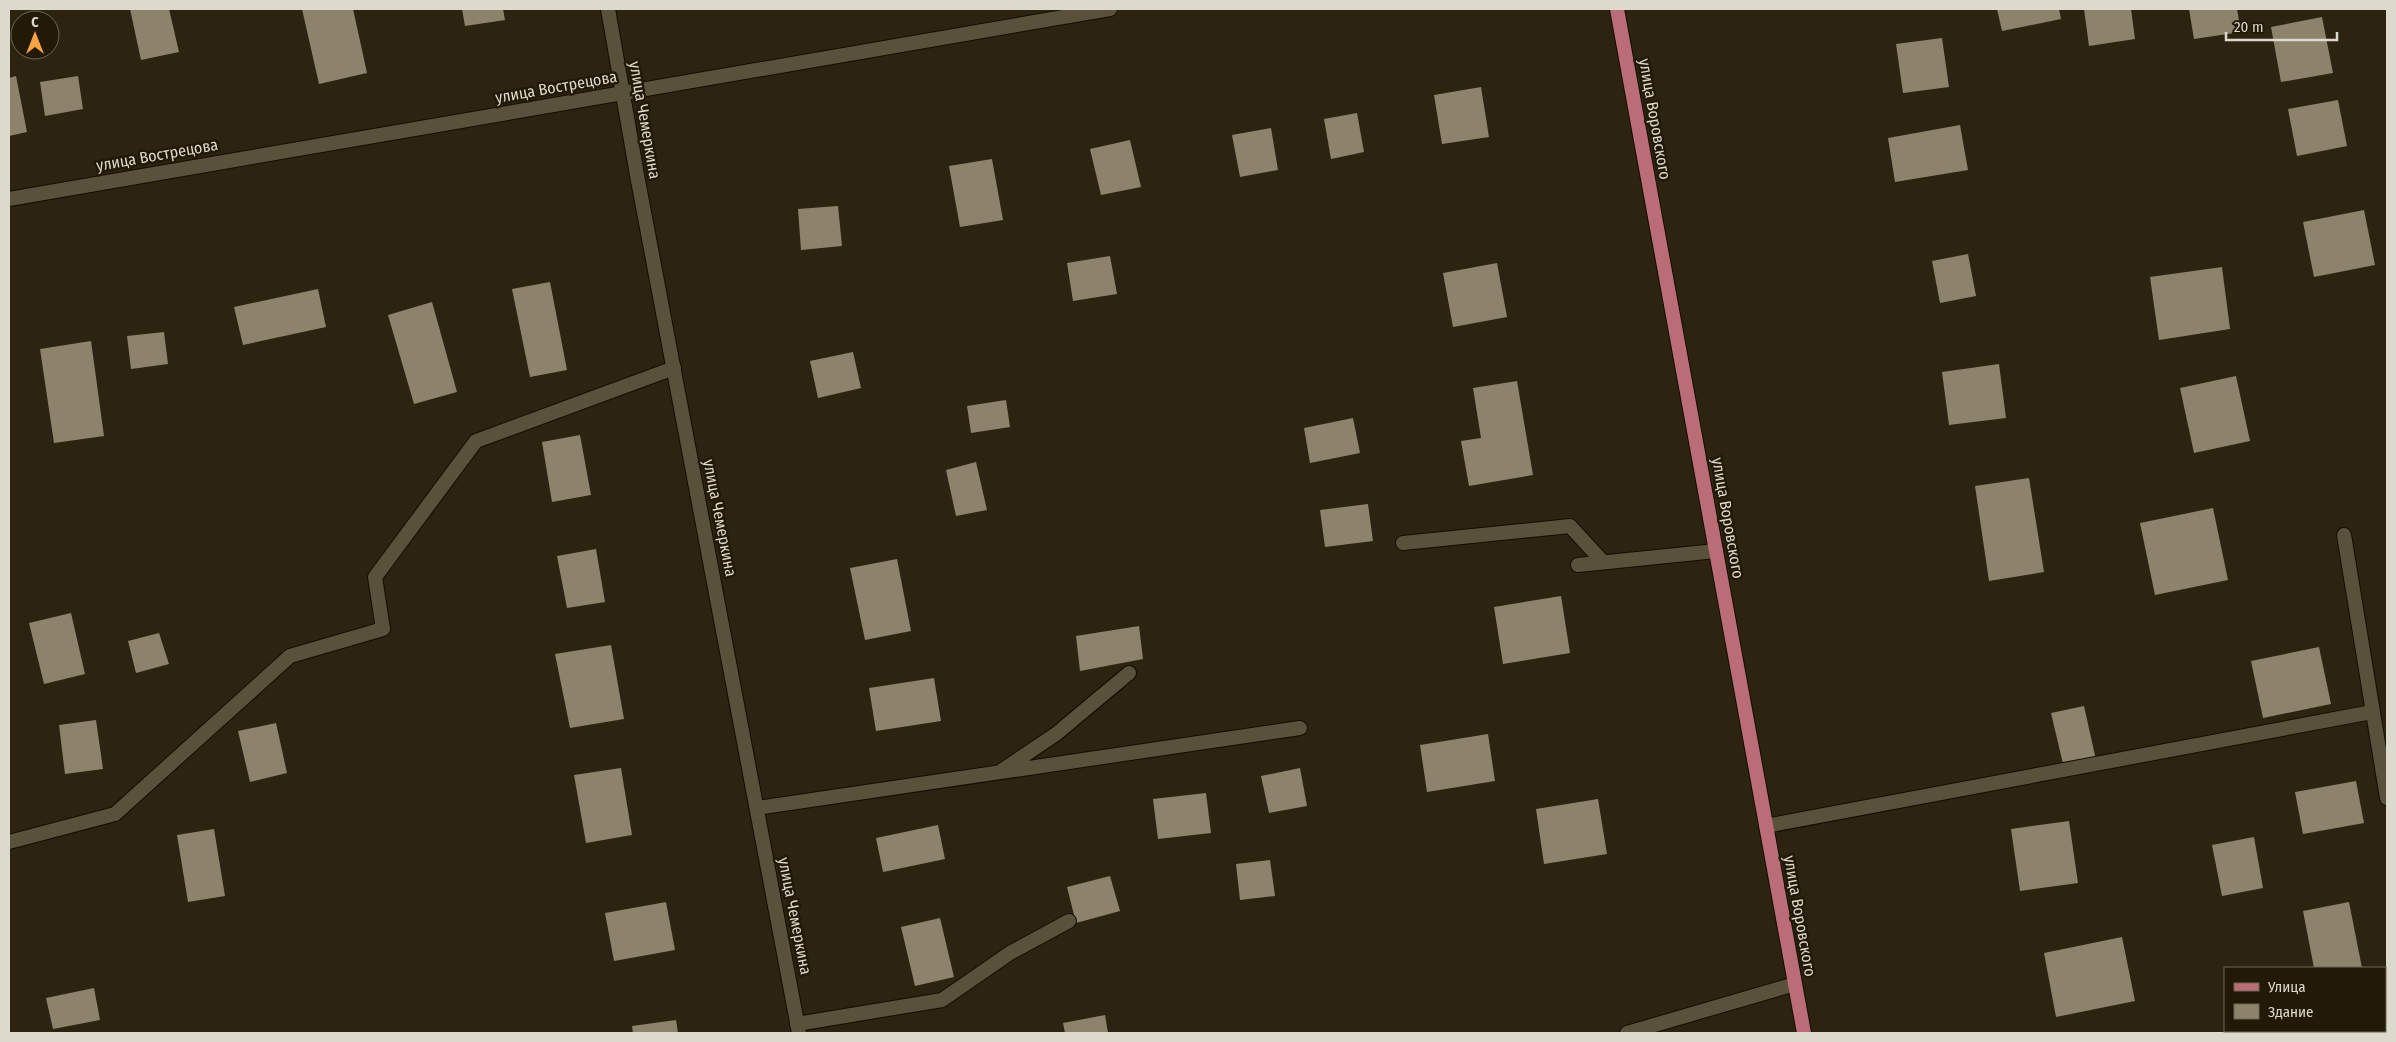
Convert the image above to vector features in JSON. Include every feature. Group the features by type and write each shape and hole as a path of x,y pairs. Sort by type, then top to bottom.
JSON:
{"main road":[{"name":"улица Воровского","path":"1617,9 1804,1033"}],"street":[{"name":"улица Чемеркина","path":"608,9 798,1029"},
{"name":"улица Вострецова","path":"9,199 1110,9"},
{"path":"9,842 115,814 290,656 383,629 376,577 476,441 674,368"},
{"path":"1403,543 1570,526 1603,562"},
{"path":"2344,535 2387,798"},
{"path":"1578,565 1716,551"},
{"path":"998,773 1056,734 1129,673"},
{"path":"1766,826 2372,712"},
{"path":"756,808 1300,728"},
{"path":"798,1029 942,1000 1010,953 1069,921"},
{"path":"1627,1033 1795,984"}],"building":[{"path":"130,9 169,9 179,52 141,60"},
{"path":"302,9 353,9 367,73 319,84"},
{"path":"462,9 503,9 505,20 465,26"},
{"path":"1997,9 2059,9 2061,19 2002,31"},
{"path":"2084,9 2131,9 2135,39 2089,46"},
{"path":"2189,9 2237,9 2241,32 2194,39"},
{"path":"2322,17 2333,73 2281,82 2271,27"},
{"path":"1942,38 1949,87 1903,93 1896,44"},
{"path":"16,76 27,132 9,136 9,78"},
{"path":"78,76 83,109 45,116 40,82"},
{"path":"1481,87 1489,137 1442,144 1434,95"},
{"path":"2338,100 2347,146 2297,156 2288,109"},
{"path":"1357,113 1364,152 1331,159 1324,119"},
{"path":"1960,125 1968,170 1895,182 1888,138"},
{"path":"1271,128 1278,170 1240,177 1232,135"},
{"path":"1130,140 1141,187 1101,195 1090,149"},
{"path":"992,159 1003,220 960,227 949,166"},
{"path":"838,206 842,246 801,250 798,209"},
{"path":"2364,210 2375,265 2314,277 2303,222"},
{"path":"1968,254 1976,296 1940,303 1932,261"},
{"path":"1110,256 1117,294 1073,301 1067,263"},
{"path":"1497,263 1507,317 1453,327 1443,273"},
{"path":"2222,267 2230,329 2159,340 2150,277"},
{"path":"550,282 567,370 530,377 512,289"},
{"path":"318,289 326,327 243,345 234,307"},
{"path":"432,302 457,392 414,404 388,315"},
{"path":"164,332 168,364 131,369 127,336"},
{"path":"91,341 104,436 54,443 40,349"},
{"path":"853,352 861,388 818,398 810,361"},
{"path":"1999,364 2006,418 1949,425 1942,372"},
{"path":"2236,376 2250,441 2194,453 2180,388"},
{"path":"1517,381 1533,475 1469,486 1461,441 1481,438 1473,388"},
{"path":"1006,400 1010,427 971,433 967,406"},
{"path":"1353,418 1360,453 1310,463 1304,428"},
{"path":"580,435 591,495 552,502 542,442"},
{"path":"976,462 987,510 956,516 946,470"},
{"path":"2029,478 2044,572 1989,581 1975,486"},
{"path":"1368,504 1373,541 1325,547 1320,510"},
{"path":"2213,508 2228,580 2155,595 2140,523"},
{"path":"596,549 605,602 567,608 557,556"},
{"path":"897,559 911,631 865,640 850,568"},
{"path":"1561,596 1570,653 1503,664 1494,607"},
{"path":"71,613 85,674 44,684 29,623"},
{"path":"1139,626 1143,659 1080,671 1076,636"},
{"path":"159,633 169,664 136,673 128,641"},
{"path":"611,645 624,719 570,728 555,654"},
{"path":"2319,647 2331,704 2263,718 2251,661"},
{"path":"934,678 941,721 876,731 869,688"},
{"path":"2084,706 2096,760 2064,768 2051,713"},
{"path":"96,720 103,769 65,774 59,725"},
{"path":"276,723 287,773 250,782 238,731"},
{"path":"1488,734 1495,781 1427,792 1420,745"},
{"path":"621,768 632,835 586,843 574,775"},
{"path":"1300,768 1307,806 1269,813 1261,776"},
{"path":"2356,781 2364,823 2303,834 2295,792"},
{"path":"1206,793 1211,833 1158,839 1153,799"},
{"path":"1598,799 1607,854 1544,864 1536,809"},
{"path":"2069,821 2078,883 2020,891 2011,829"},
{"path":"938,825 945,859 883,872 876,838"},
{"path":"214,829 225,896 188,902 177,835"},
{"path":"2254,837 2263,888 2222,896 2212,845"},
{"path":"1270,860 1275,896 1240,900 1236,864"},
{"path":"1110,876 1120,911 1076,923 1067,887"},
{"path":"666,902 675,950 614,961 605,913"},
{"path":"2349,902 2362,967 2314,967 2303,911"},
{"path":"940,918 954,977 915,986 901,927"},
{"path":"2122,937 2135,1001 2056,1017 2044,953"},
{"path":"94,988 100,1020 53,1029 46,998"},
{"path":"1105,1015 1108,1033 1065,1033 1063,1023"},
{"path":"676,1020 678,1033 633,1033 632,1026"}]}
